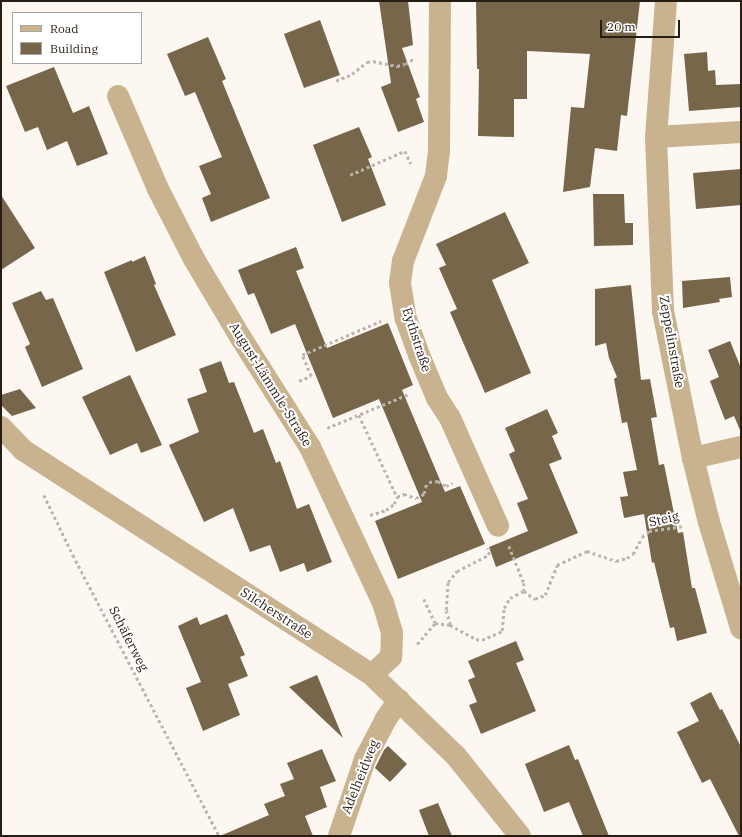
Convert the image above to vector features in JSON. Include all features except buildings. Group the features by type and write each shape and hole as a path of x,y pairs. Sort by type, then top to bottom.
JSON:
{"street":[{"name":"Eythstraße","path":"440,1 439,151 436,176 403,261 400,283 406,319 434,391 450,418 498,526"},
{"name":"Zeppelinstraße","path":"666,1 656,137 663,311 693,458 709,522 741,628"},
{"name":"August-Lämmle-Straße","path":"118,96 158,189 194,259 274,392 310,447 383,603 392,633 391,657"},
{"path":"656,137 741,132"},
{"name":"Silcherstraße","path":"1,427 23,450 372,675 456,756 520,836"},
{"path":"693,458 741,447"},
{"path":"372,675 391,657"},
{"name":"Adelheidweg","path":"339,836 365,759 386,719 399,700"}],"path":[{"path":"336,81 352,74 367,62 373,61 397,66 405,64 420,53 440,44"},
{"path":"350,175 405,151 412,165"},
{"path":"274,392 311,376 302,354 382,321"},
{"path":"323,422 326,428 359,415 434,391"},
{"path":"359,415 397,497"},
{"path":"356,545 376,536 367,516 386,510 394,504 397,497 404,494 416,498 424,494 425,487 429,482 438,481 446,486 457,480 467,455"},
{"name":"Schäferweg","path":"43,492 73,555 219,836"},
{"name":"Steig","path":"524,591 535,599 545,595 557,565 587,551 616,561 627,558 633,554 642,537 649,531 709,522"},
{"path":"435,623 450,625 476,639 482,640 502,631 504,608 510,598 524,591 524,583 505,534 498,526"},
{"path":"450,625 446,610 448,582 457,571 489,555"},
{"path":"424,599 435,623"},
{"path":"391,657 415,648 435,623"}]}
